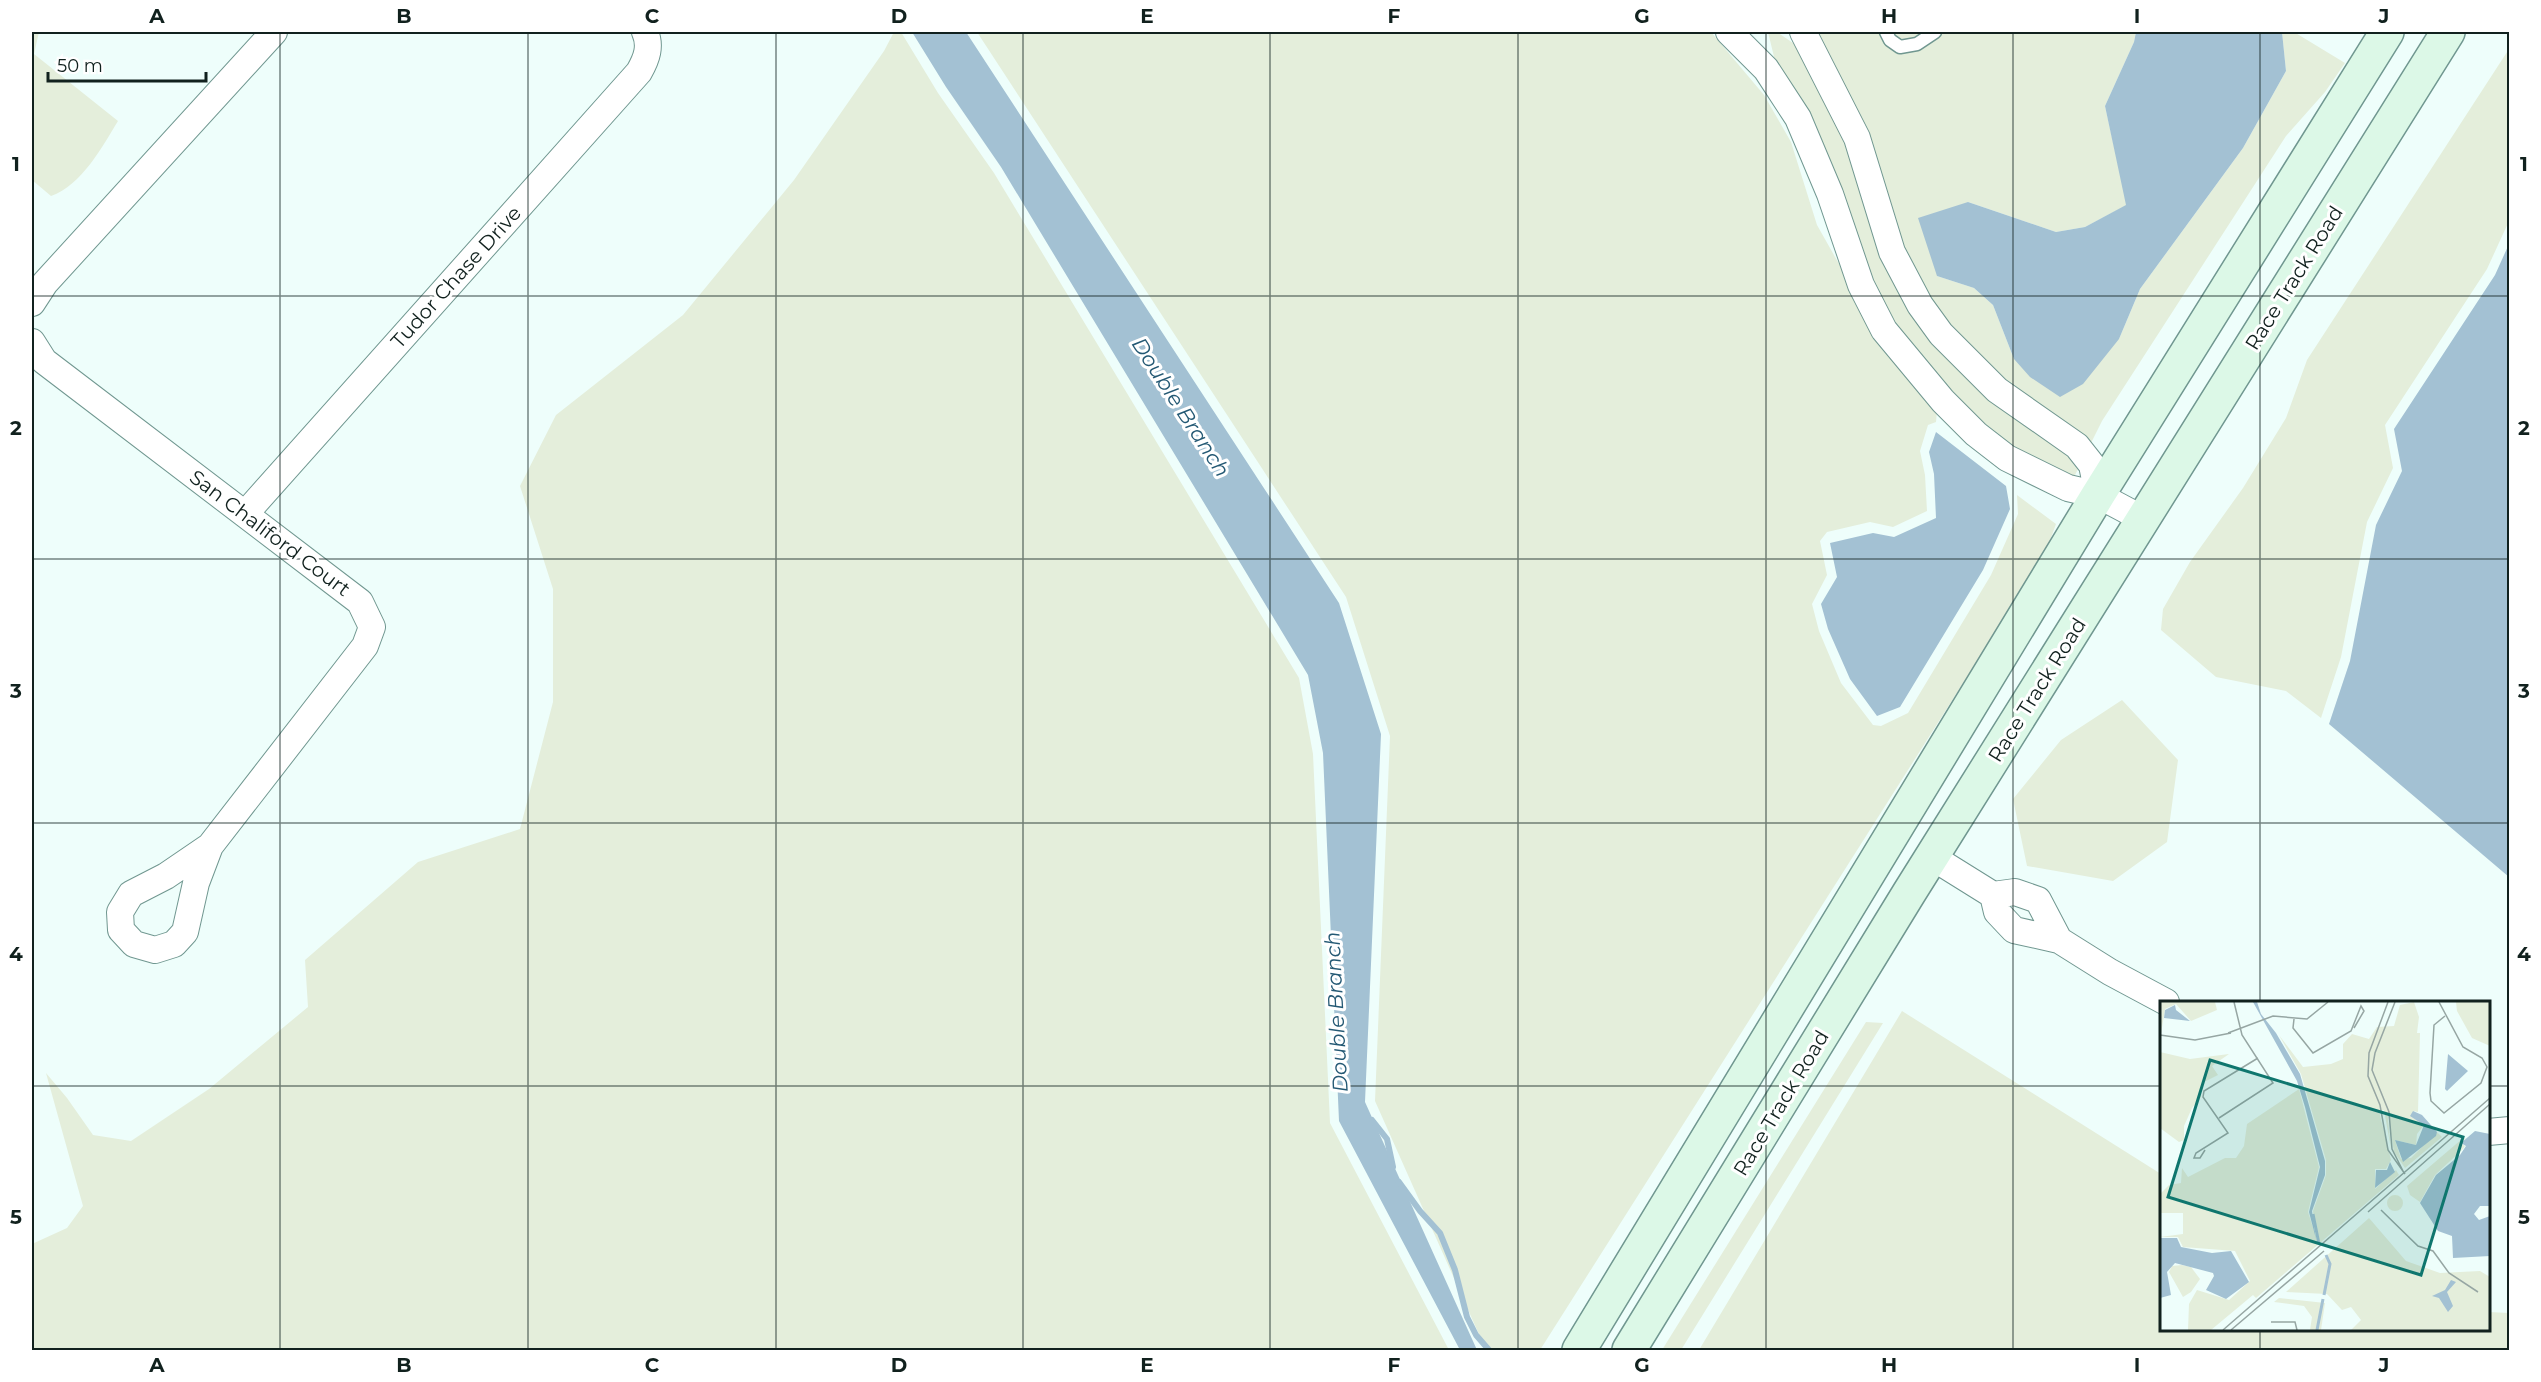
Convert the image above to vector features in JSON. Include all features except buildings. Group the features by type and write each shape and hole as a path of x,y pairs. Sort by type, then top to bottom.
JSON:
{"main road":[{"path":"1579,1350 2098,495 2387,32"},
{"name":"Race Track Road","path":"1629,1350 1932,857 2448,32"},
{"path":"1641,1248 1678,1271"}],"street":[{"path":"32,303 45,283 274,32"},
{"name":"Tudor Chase Drive","path":"245,514 639,72 648,50 649,41 645,32"},
{"path":"1729,32 1766,69 1798,118 1830,194 1861,285 1884,330 1943,401 1976,434 2007,458 2068,488 2098,495 2143,519"},
{"path":"1755,32 1762,43 1766,69"},
{"path":"1801,33 1857,138 1892,252 1920,305 1941,334 1997,390 2077,446 2092,465 2098,495"},
{"name":"San Chaliford Court","path":"32,342 44,361 360,602 372,627 365,646 210,846"},
{"path":"1932,857 1993,895 2014,892 2038,900 2059,940"},
{"path":"1993,895 1997,912 2014,930 2059,940 2110,972 2164,1001"},
{"path":"2490,1131 2510,1130"}],"lane":[{"path":"1886,32 1890,40 1900,47 1917,44 1935,32"}],"green space":[{"path":"32,32 39,32 34,54 118,121 82,174 62,191 51,196 32,180"},
{"path":"894,32 901,32 938,93 994,173 1299,678 1313,754 1330,1123 1449,1350 32,1350 32,1244 67,1228 83,1206 46,1073 93,1135 131,1141 209,1089 308,1007 305,960 418,862 520,829 553,702 553,589 520,486 556,415 683,315 794,180 884,51"},
{"path":"977,32 1711,32 1764,95 1791,142 1817,225 1843,271 1937,411 1936,422 1928,425 1920,451 1925,475 1927,511 1893,527 1870,522 1827,532 1820,541 1827,575 1812,604 1819,631 1841,683 1873,725 1881,726 1908,713 1991,575 2018,514 2017,495 2056,524 2045,554 1540,1350 1486,1350 1375,1101 1390,736 1346,597"},
{"path":"1768,32 1777,32 1796,45 1847,142 1859,177 1990,399 2071,456 2079,467 2074,477 2012,447 1983,424 1950,392 1892,323 1871,281 1776,65"},
{"path":"1817,32 2136,32 2134,42 2105,106 2127,205 2085,227 2056,232 1968,202 1937,276 1974,288 1993,305 2014,359 2119,339 2140,289 2243,148 2286,71 2282,32 2294,32 2345,63 2325,92 2286,136 2102,421 2090,445 2003,381 1949,327 1914,273 1816,35"},
{"path":"2509,49 2509,221 2487,269 2385,425 2393,468 2367,522 2341,657 2321,718 2286,691 2216,677 2161,630 2163,609 2190,562 2243,488 2286,418 2307,360"},
{"path":"2122,700 2178,760 2167,842 2113,881 2027,866 2013,799 2061,740"},
{"path":"1902,1011 2160,1173 2160,1331 2490,1331 2490,1312 2509,1313 2509,1350 1699,1350"},
{"path":"1866,1022 1883,1023 1681,1350 1662,1350"}],"water":[{"path":"912,32 966,32 1339,603 1381,734 1365,1102 1477,1350 1460,1350 1339,1121 1323,753 1308,675 1001,167 946,87"},
{"path":"2136,32 2282,32 2286,71 2243,148 2140,289 2119,339 2083,384 2060,397 2030,377 2014,359 1993,305 1974,288 1937,276 1918,218 1968,202 2056,232 2085,227 2126,205 2105,106 2134,42"},
{"path":"2509,244 2510,877 2329,724 2350,661 2376,525 2402,471 2394,429 2495,275"},
{"path":"1936,432 2006,486 2010,509 1983,570 1900,707 1877,716 1850,679 1828,629 1821,604 1837,577 1830,543 1873,533 1894,537 1936,518 1934,474 1929,452"}],"waterway":[{"name":"Double Branch","path":"1372,1120 1387,1139 1393,1167"},
{"name":"Double Branch","path":"1399,1182 1420,1211 1440,1233 1455,1270 1467,1317 1476,1335 1489,1350"}]}
